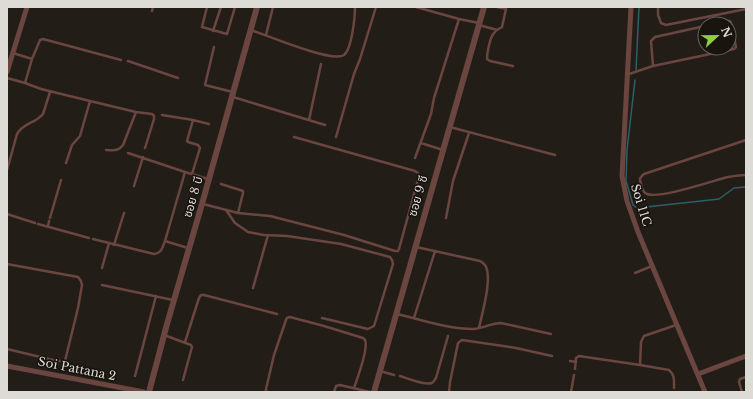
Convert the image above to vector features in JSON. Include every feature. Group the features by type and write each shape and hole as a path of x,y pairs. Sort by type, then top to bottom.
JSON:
{"street":[{"path":"7,72 27,7"},
{"name":"ซอย 8 บี","path":"149,392 258,7"},
{"name":"ซอย 9 ซี","path":"374,392 484,7"},
{"name":"Soi 11C","path":"631,7 622,176 627,201 638,232 705,392"},
{"path":"698,374 746,356"},
{"name":"Soi Pattana 2","path":"7,366 144,392"}],"lane":[{"path":"152,11 153,7"},
{"path":"207,7 202,27 225,34 227,34 235,7"},
{"path":"213,31 220,7"},
{"path":"266,35 273,7"},
{"path":"251,30 311,51 334,56 342,56 347,51 352,37 355,7"},
{"path":"336,137 354,74 376,7"},
{"path":"416,7 497,30"},
{"path":"497,7 506,8 502,27 492,36 487,59 513,66"},
{"path":"658,7 658,15 661,23 666,25 746,9"},
{"path":"415,158 431,114 434,98 459,19"},
{"path":"653,66 651,41 655,37 697,28"},
{"path":"25,83 32,59 40,40 43,39 121,60"},
{"path":"214,47 204,85 325,124"},
{"path":"13,53 32,59"},
{"path":"628,74 653,66 701,56"},
{"path":"128,61 178,78"},
{"path":"309,120 321,64"},
{"path":"7,78 50,92 136,112 152,114 154,119 145,148"},
{"path":"7,170 17,134 20,129 38,119 43,114 50,92"},
{"path":"66,163 72,145 80,136 90,101"},
{"path":"106,150 117,150 123,146 136,112"},
{"path":"162,114 209,124"},
{"path":"192,174 200,148 198,145 187,141 193,120"},
{"path":"450,127 556,155"},
{"path":"446,218 453,181 469,133"},
{"path":"202,204 238,213 270,216 398,251 419,176 418,173 294,137"},
{"path":"746,140 644,174 639,180 644,193 657,195 733,176 746,175"},
{"path":"421,143 443,150"},
{"path":"128,153 209,179"},
{"path":"134,186 143,157"},
{"path":"93,239 154,254 161,252 185,172"},
{"path":"48,226 61,180"},
{"path":"221,184 243,191 238,213"},
{"path":"226,210 235,223 248,232 341,244 390,257 392,264 374,326 368,328 322,318"},
{"path":"114,245 124,213"},
{"path":"7,214 89,238"},
{"path":"252,288 268,235"},
{"path":"165,241 189,248"},
{"path":"102,268 109,243"},
{"path":"415,247 480,261 484,264 488,287 479,328"},
{"path":"414,318 435,251"},
{"path":"7,264 78,277 82,285 66,361 7,349"},
{"path":"634,273 652,266"},
{"path":"102,284 174,300"},
{"path":"185,342 200,298 204,295 277,314"},
{"path":"134,376 156,296"},
{"path":"397,314 458,328 479,328 502,323 551,334"},
{"path":"266,392 274,354 286,320 290,317 324,326 363,338 365,340 366,345 364,356 354,388"},
{"path":"640,365 641,342 644,336 677,325"},
{"path":"164,335 185,342 192,347 183,380"},
{"path":"400,376 425,383 434,382 448,336"},
{"path":"449,392 458,343 462,340 516,348 552,356"},
{"path":"575,369 576,358 579,356 669,370 674,376 674,388"},
{"path":"570,361 576,362"},
{"path":"380,370 394,375"},
{"path":"571,392 574,375"},
{"path":"742,392 738,382 740,379 746,377"},
{"path":"334,392 336,386 338,385 370,392"}],"waterway":[{"path":"636,70 639,7"},
{"path":"635,80 627,150 626,181 633,205 637,208 719,199 734,188 746,187"}]}
